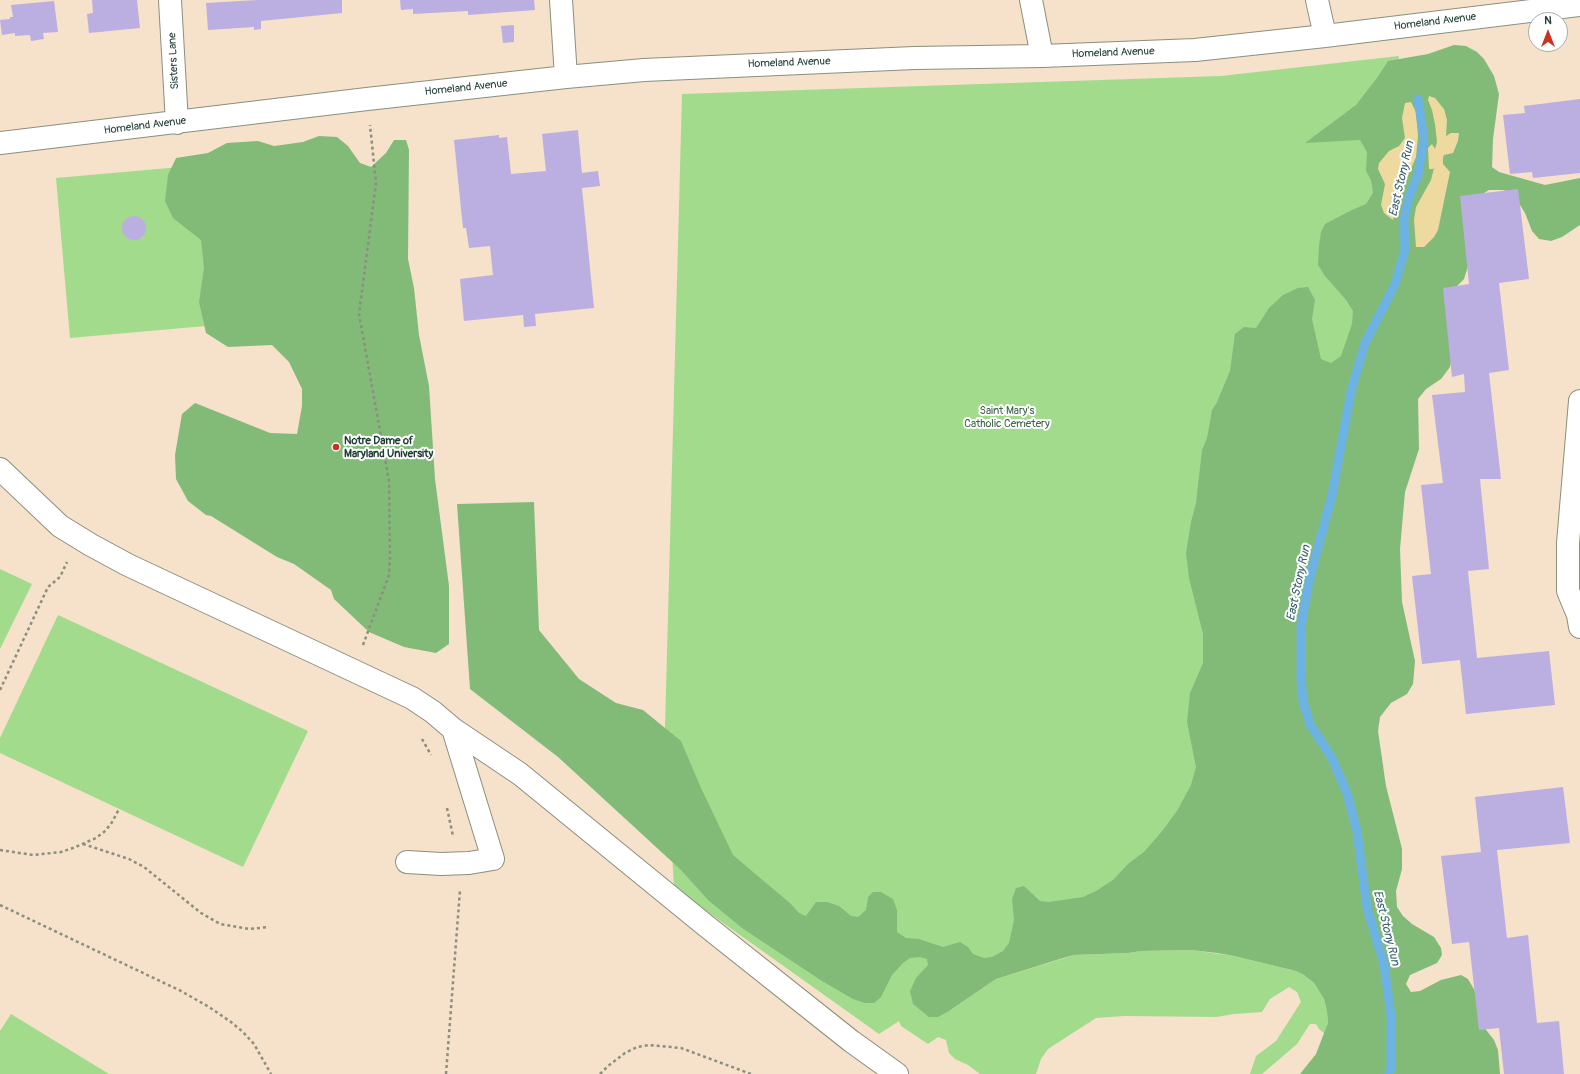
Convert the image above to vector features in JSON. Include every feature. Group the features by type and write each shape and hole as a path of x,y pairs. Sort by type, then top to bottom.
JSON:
{"street":[{"name":"Sisters Lane","path":"170,0 177,122"},
{"path":"561,0 566,77"},
{"path":"1030,0 1042,56"},
{"path":"1317,0 1325,36"},
{"name":"Homeland Avenue","path":"0,143 366,99 644,70 914,58 1042,56 1195,50 1580,5"},
{"path":"1580,401 1568,543 1568,591 1578,615 1580,627"},
{"path":"0,469 60,526 128,565 354,670 412,698 433,712 453,729 520,774 705,925 851,1041 897,1074"},
{"path":"407,862 441,864 469,863 493,859 453,729"}],"path":[{"path":"354,670 389,575 390,557 389,481 359,314 376,183 366,99"},
{"path":"0,690 48,587 60,577 79,537"},
{"path":"420,737 433,759"},
{"path":"446,803 455,843"},
{"path":"0,850 25,854 47,854 61,852 83,844 104,832 111,824 119,809"},
{"path":"83,844 129,859 144,867 201,913 220,924 249,929 269,927"},
{"path":"446,1074 460,888"},
{"path":"0,905 181,991 209,1007 244,1032 254,1044 271,1074"},
{"path":"600,1074 625,1053 636,1048 649,1045 681,1048 751,1074"}],"green space":[{"path":"1454,45 1466,46 1477,52 1484,59 1494,76 1499,94 1493,139 1492,167 1499,172 1545,185 1580,178 1580,225 1562,237 1551,241 1539,239 1532,231 1525,213 1517,200 1504,190 1489,190 1481,195 1469,263 1464,279 1454,289 1453,353 1450,367 1441,379 1426,389 1418,399 1419,449 1405,492 1400,549 1402,602 1415,661 1413,684 1407,694 1391,703 1380,717 1378,731 1386,786 1402,849 1402,869 1396,891 1397,907 1403,916 1412,924 1434,937 1441,948 1442,955 1437,963 1410,975 1406,984 1411,992 1420,991 1441,980 1461,975 1468,979 1475,991 1480,1022 1494,1040 1498,1050 1500,1074 1300,1074 1316,1054 1328,1023 1324,999 1314,983 1296,971 1217,953 1191,950 1074,955 996,979 938,1017 929,1017 913,1004 910,991 916,978 928,965 927,959 920,957 910,958 892,975 881,997 874,1003 865,1003 853,999 822,981 742,928 708,900 681,870 558,757 470,689 457,504 534,502 539,630 579,679 616,703 643,710 681,741 701,788 733,855 791,904 799,913 806,916 816,902 827,902 839,906 851,916 858,917 866,910 868,897 873,892 881,892 893,899 897,910 897,932 906,938 919,939 943,947 960,942 968,947 973,954 984,958 992,957 1003,951 1009,943 1014,920 1012,899 1016,888 1024,886 1040,901 1049,902 1083,897 1113,880 1129,863 1144,852 1177,811 1191,785 1196,767 1187,722 1190,693 1203,663 1203,634 1189,578 1186,553 1196,503 1202,450 1207,438 1212,410 1230,371 1235,334 1244,327 1256,328 1269,308 1283,295 1298,288 1308,287 1315,300 1312,319 1321,359 1331,363 1341,356 1352,324 1353,311 1318,265 1319,246 1321,232 1325,224 1366,204 1373,193 1371,180 1366,171 1367,152 1360,140 1305,143 1356,105 1388,61 1428,54"},
{"name":"Saint Mary's Catholic Cemetery","path":"1399,56 1316,598 1392,948 1085,942 986,973 949,1011 996,979 1074,955 1191,950 1234,956 1296,971 1314,983 1324,999 1328,1023 1325,1034 1316,1024 1310,1024 1297,1044 1262,1074 1250,1074 1256,1056 1276,1041 1301,1002 1297,992 1289,987 1270,999 1262,1012 1216,1017 1124,1016 1096,1018 1048,1049 1041,1059 1036,1074 980,1074 968,1065 955,1059 949,1053 946,1040 938,1037 928,1044 901,1026 899,1021 879,1034 674,888 665,727 682,94 1221,76"},
{"path":"319,136 337,137 348,146 360,163 371,167 386,153 394,140 406,140 409,150 408,259 414,288 419,335 429,386 435,479 449,586 449,644 436,653 404,647 369,632 334,599 331,590 294,564 277,557 211,516 206,515 188,501 176,479 175,455 182,414 195,403 270,433 297,434 302,406 302,389 289,362 272,345 228,347 206,333 199,302 204,268 201,240 173,218 165,201 168,175 176,158 208,153 227,143 258,141 274,146 303,142"},
{"path":"203,165 217,325 70,338 56,178"},
{"path":"0,569 32,584 0,649"},
{"path":"58,615 308,731 243,867 0,753 0,738"},
{"path":"11,1014 109,1074 0,1074 0,1031"}],"sand":[{"path":"1429,96 1435,98 1444,109 1447,120 1446,136 1451,133 1459,133 1458,141 1453,153 1444,155 1443,158 1443,164 1450,172 1438,230 1434,237 1424,247 1416,247 1414,220 1416,207 1431,180 1434,168 1429,169 1428,148 1432,144 1435,149 1437,142 1432,110 1428,100"},
{"path":"1411,102 1416,112 1418,136 1416,157 1407,178 1393,220 1384,213 1381,205 1385,184 1378,169 1379,163 1389,151 1399,146 1405,138 1402,118 1405,103"}],"building":[{"path":"92,0 137,0 140,28 89,33 87,14 93,13"},
{"path":"257,0 342,0 342,13 261,21 261,29 254,30 254,27 208,30 206,3"},
{"path":"400,0 534,0 535,10 468,15 468,11 413,14 413,9 401,10"},
{"path":"54,1 58,32 43,33 44,39 31,41 30,35 15,36 15,33 2,35 0,20 10,19 10,17 13,17 11,5"},
{"path":"514,25 514,42 503,43 501,26"},
{"path":"1580,99 1580,173 1533,178 1532,172 1510,174 1503,115 1525,113 1524,106"},
{"path":"578,130 582,173 598,171 600,186 582,188 594,308 535,314 536,326 524,327 523,315 464,321 460,279 493,275 490,246 469,248 466,228 463,228 454,140 499,135 499,138 507,137 511,174 546,171 542,134"},
{"path":"1518,189 1529,279 1499,283 1509,370 1489,373 1501,479 1480,479 1489,569 1468,571 1477,658 1549,651 1555,705 1466,714 1460,660 1422,664 1412,576 1431,574 1421,485 1443,483 1432,395 1465,392 1464,374 1452,377 1443,288 1469,284 1460,196"},
{"path":"134,216 142,220 146,228 142,236 134,240 126,236 122,228 126,220"},
{"path":"1563,787 1570,843 1497,850 1507,938 1528,935 1537,1023 1559,1021 1564,1074 1504,1074 1499,1028 1479,1030 1469,942 1452,944 1441,856 1481,852 1475,797"}],"waterway":[{"name":"East Stony Run","path":"1389,1074 1391,1069 1391,1016 1384,964 1367,908 1357,831 1347,793 1332,758 1310,724 1303,701 1301,678 1301,626 1309,581 1332,495 1351,391 1365,343 1395,284 1405,249 1404,220 1409,197 1418,175 1424,139 1418,99"}],"place":[{"name":"Notre Dame of Maryland University","path":"336,447"}]}
